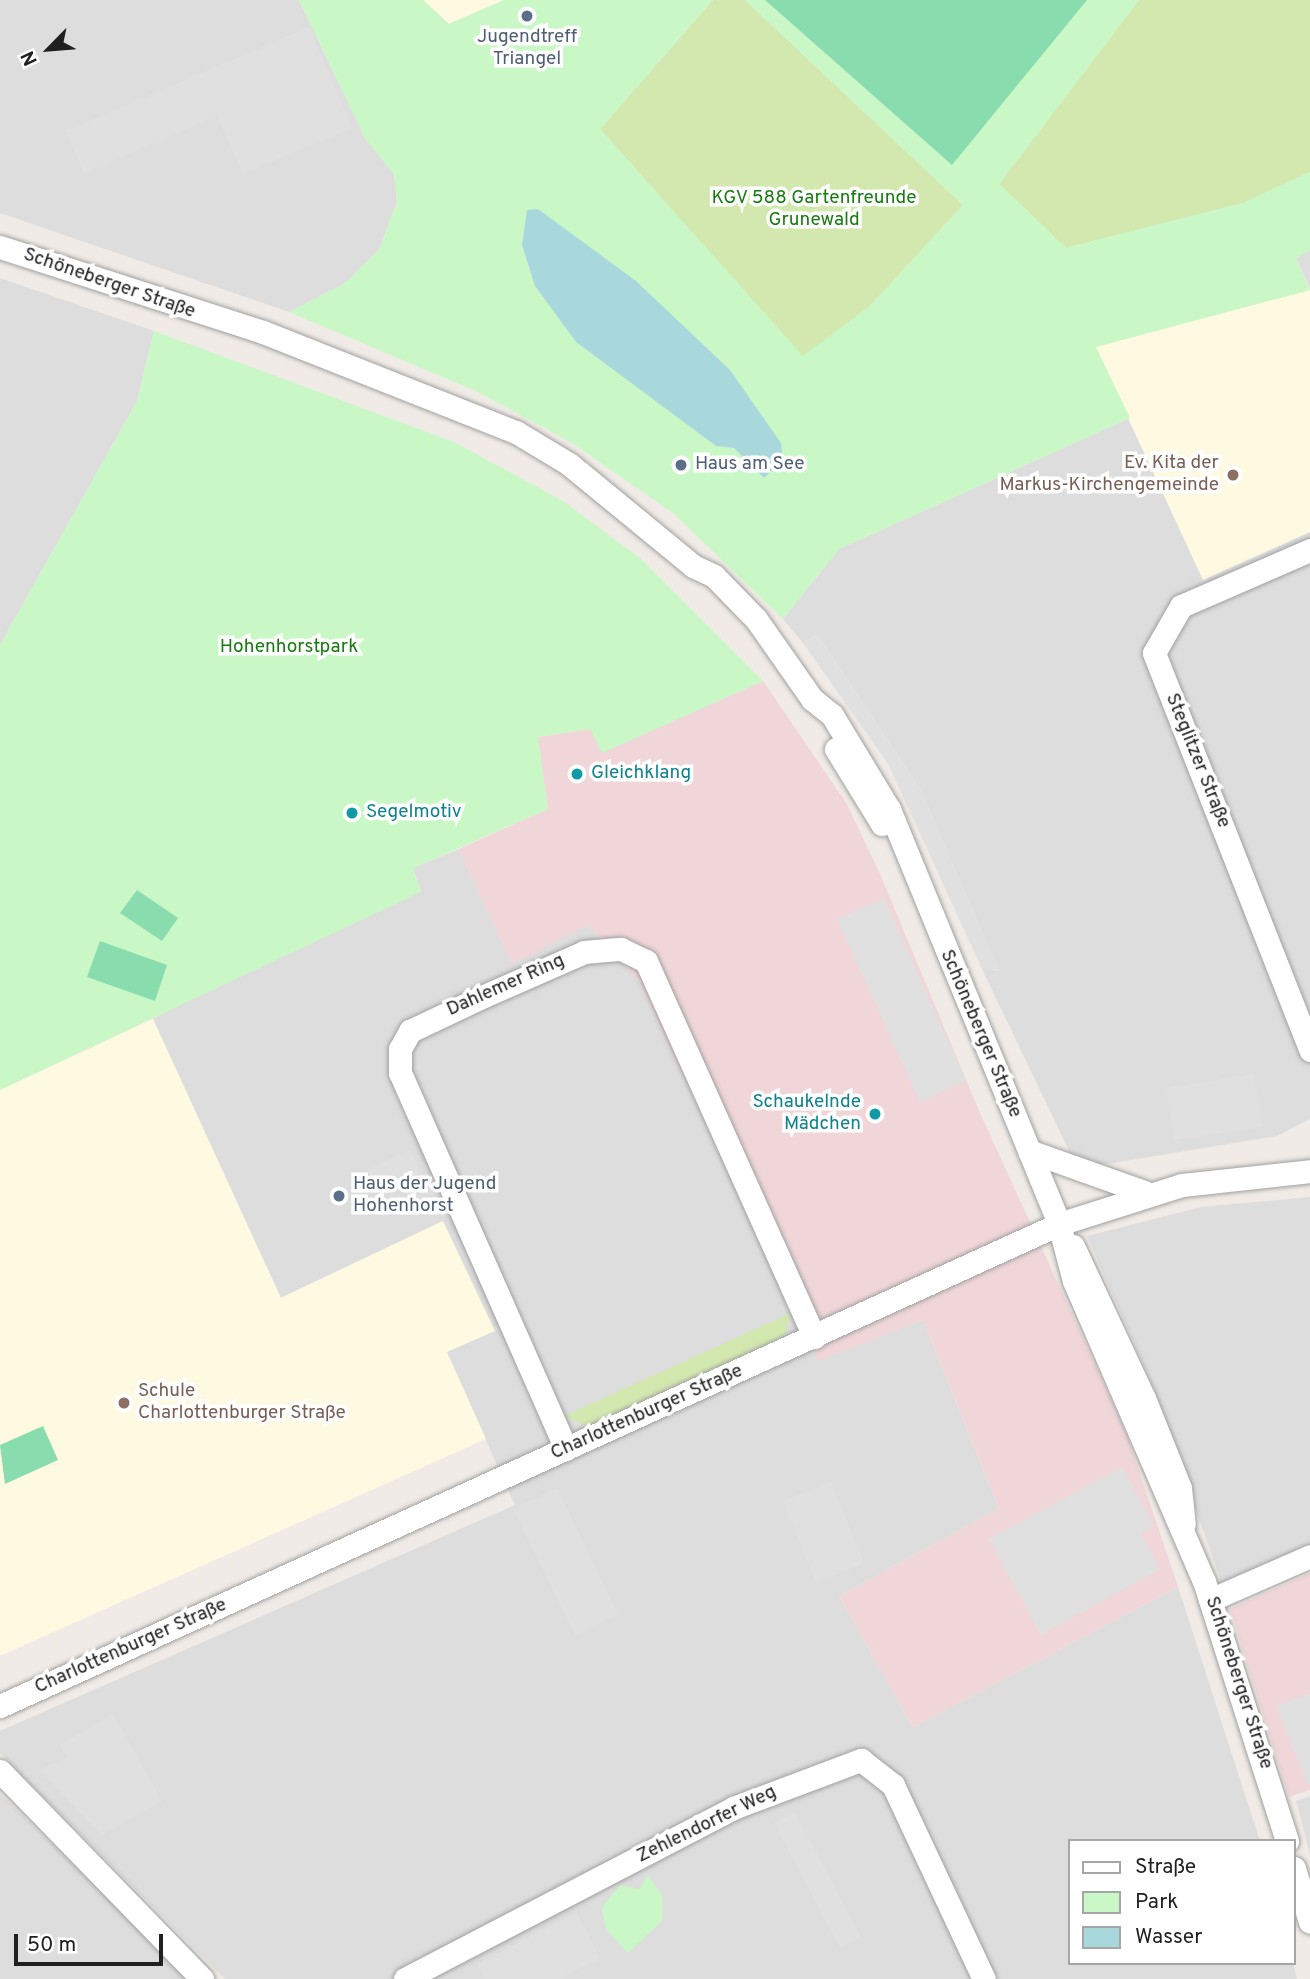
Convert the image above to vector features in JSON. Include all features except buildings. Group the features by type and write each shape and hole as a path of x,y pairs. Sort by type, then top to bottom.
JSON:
{"street":[{"name":"Schöneberger Straße","path":"0,247 360,367 395,387 482,424 562,476 595,489 693,566 745,630 778,655 812,699 875,816 899,845 1059,1224 1089,1272 1138,1381 1180,1488 1183,1527 1210,1600 1286,1839"},
{"name":"Steglitzer Straße","path":"1308,1037 1154,653 1181,606 1310,550"},
{"name":"Dahlemer Ring","path":"566,1449 400,1073 400,1049 410,1031 484,996 584,951 621,949 646,961 814,1337"},
{"path":"1029,1152 1147,1193"},
{"name":"Charlottenburger Straße","path":"0,1706 1059,1224 1147,1193 1310,1171"},
{"path":"1210,1600 1310,1556"},
{"name":"Zehlendorfer Weg","path":"405,1979 733,1808 861,1760 893,1785 984,1979"},
{"path":"0,1771 202,1979"},
{"path":"1296,1875 1310,1922"}],"shaded area":[{"path":"0,0 299,0 365,138 394,174 397,202 379,250 344,284 289,312 0,213"},
{"path":"423,0 504,0 449,24"},
{"path":"309,27 352,128 243,174 217,116 84,173 66,131"},
{"path":"1310,250 1310,288 1296,258"},
{"path":"0,278 154,331 137,401 0,645"},
{"name":"Ev. Kita der Markus-Kirchengemeinde","path":"1310,290 1310,532 1203,580 1095,347"},
{"path":"1130,418 1203,580 1310,532 1310,1119 1277,1136 1101,1165 1073,1159 981,967 999,971 921,790 817,634 803,643 783,619 839,549"},
{"path":"817,634 921,790 1000,971 981,967 888,764 803,643"},
{"path":"763,681 847,804 880,874 980,1113 1126,1432 1178,1587 913,1727 839,1596 999,1509 923,1320 818,1361 637,979 588,925 512,964 459,849 548,809 537,737 591,729 603,752"},
{"path":"459,849 512,963 588,925 637,979 818,1360 923,1320 999,1509 839,1596 913,1727 1178,1587 1259,1839 1068,1839 1068,1965 1294,1965 1297,1979 225,1979 0,1753 0,1731 515,1505 446,1352 443,1221 280,1298 153,1019 224,980 421,891 413,868"},
{"path":"884,898 966,1081 920,1102 837,919"},
{"name":"Schule Charlottenburger Straße","path":"153,1019 281,1298 443,1221 495,1331 447,1352 486,1439 0,1656 0,1090"},
{"path":"1254,1074 1262,1127 1174,1140 1166,1088"},
{"path":"410,1150 423,1177 380,1197 368,1169"},
{"path":"1310,1197 1310,1547 1223,1587 1152,1384 1087,1236 1201,1207"},
{"path":"1122,1467 1154,1526 1141,1534 1160,1569 1041,1635 989,1539"},
{"path":"831,1482 864,1563 816,1583 783,1501"},
{"path":"557,1488 618,1614 575,1635 513,1509"},
{"path":"1310,1573 1310,1790 1289,1797 1230,1609"},
{"path":"1310,1694 1310,1785 1308,1786 1276,1705"},
{"path":"113,1714 162,1801 102,1835 39,1770 67,1758 60,1745"},
{"path":"0,1794 192,1979 0,1979"},
{"path":"1310,1796 1310,1855 1296,1801"},
{"path":"795,1812 861,1937 840,1948 774,1823"},
{"path":"577,1913 600,1958 559,1979 484,1979 477,1964"}],"green space":[{"path":"299,0 423,0 449,24 504,0 713,0 600,129 803,356 870,306 963,205 745,0 765,0 951,164 1087,0 1139,0 999,184 1066,248 1243,203 1310,172 1310,250 1296,259 1310,290 1096,347 1130,418 839,549 783,619 673,513 572,443 476,391 289,312 344,284 379,250 397,202 394,174 365,138","holes":["538,209 567,234 764,478 734,448 716,446 576,342 535,286 522,245"]},
{"name":"KGV 588 Gartenfreunde Grunewald","path":"713,0 745,0 963,205 870,306 803,357 600,129"},
{"path":"765,0 1087,0 952,165"},
{"path":"1139,0 1310,0 1310,172 1243,203 1066,248 999,184"},
{"name":"Hohenhorstpark","path":"154,331 454,442 563,501 641,559 763,681 602,753 590,729 538,737 548,809 413,868 421,892 0,1090 0,645 137,401"},
{"path":"137,890 178,918 162,941 120,913"},
{"path":"100,941 167,965 155,1001 87,977"},
{"path":"791,1313 784,1338 590,1427 564,1416"},
{"path":"43,1426 58,1460 5,1484 0,1445"},
{"path":"648,1875 663,1897 662,1921 628,1953 606,1929 602,1908 620,1885 640,1889"}],"water":[{"path":"538,209 636,281 730,370 781,443 783,460 764,478 734,448 716,446 576,342 535,286 522,245 527,210"}],"place":[{"name":"Jugendtreff Triangel","path":"527,16"},
{"name":"Haus am See","path":"681,465"},
{"name":"Ev. Kita der Markus-Kirchengemeinde","path":"1233,475"},
{"name":"Gleichklang","path":"577,774"},
{"name":"Segelmotiv","path":"352,813"},
{"name":"Schaukelnde Mädchen","path":"875,1114"},
{"name":"Haus der Jugend Hohenhorst","path":"339,1196"},
{"name":"Schule Charlottenburger Straße","path":"124,1403"}]}
